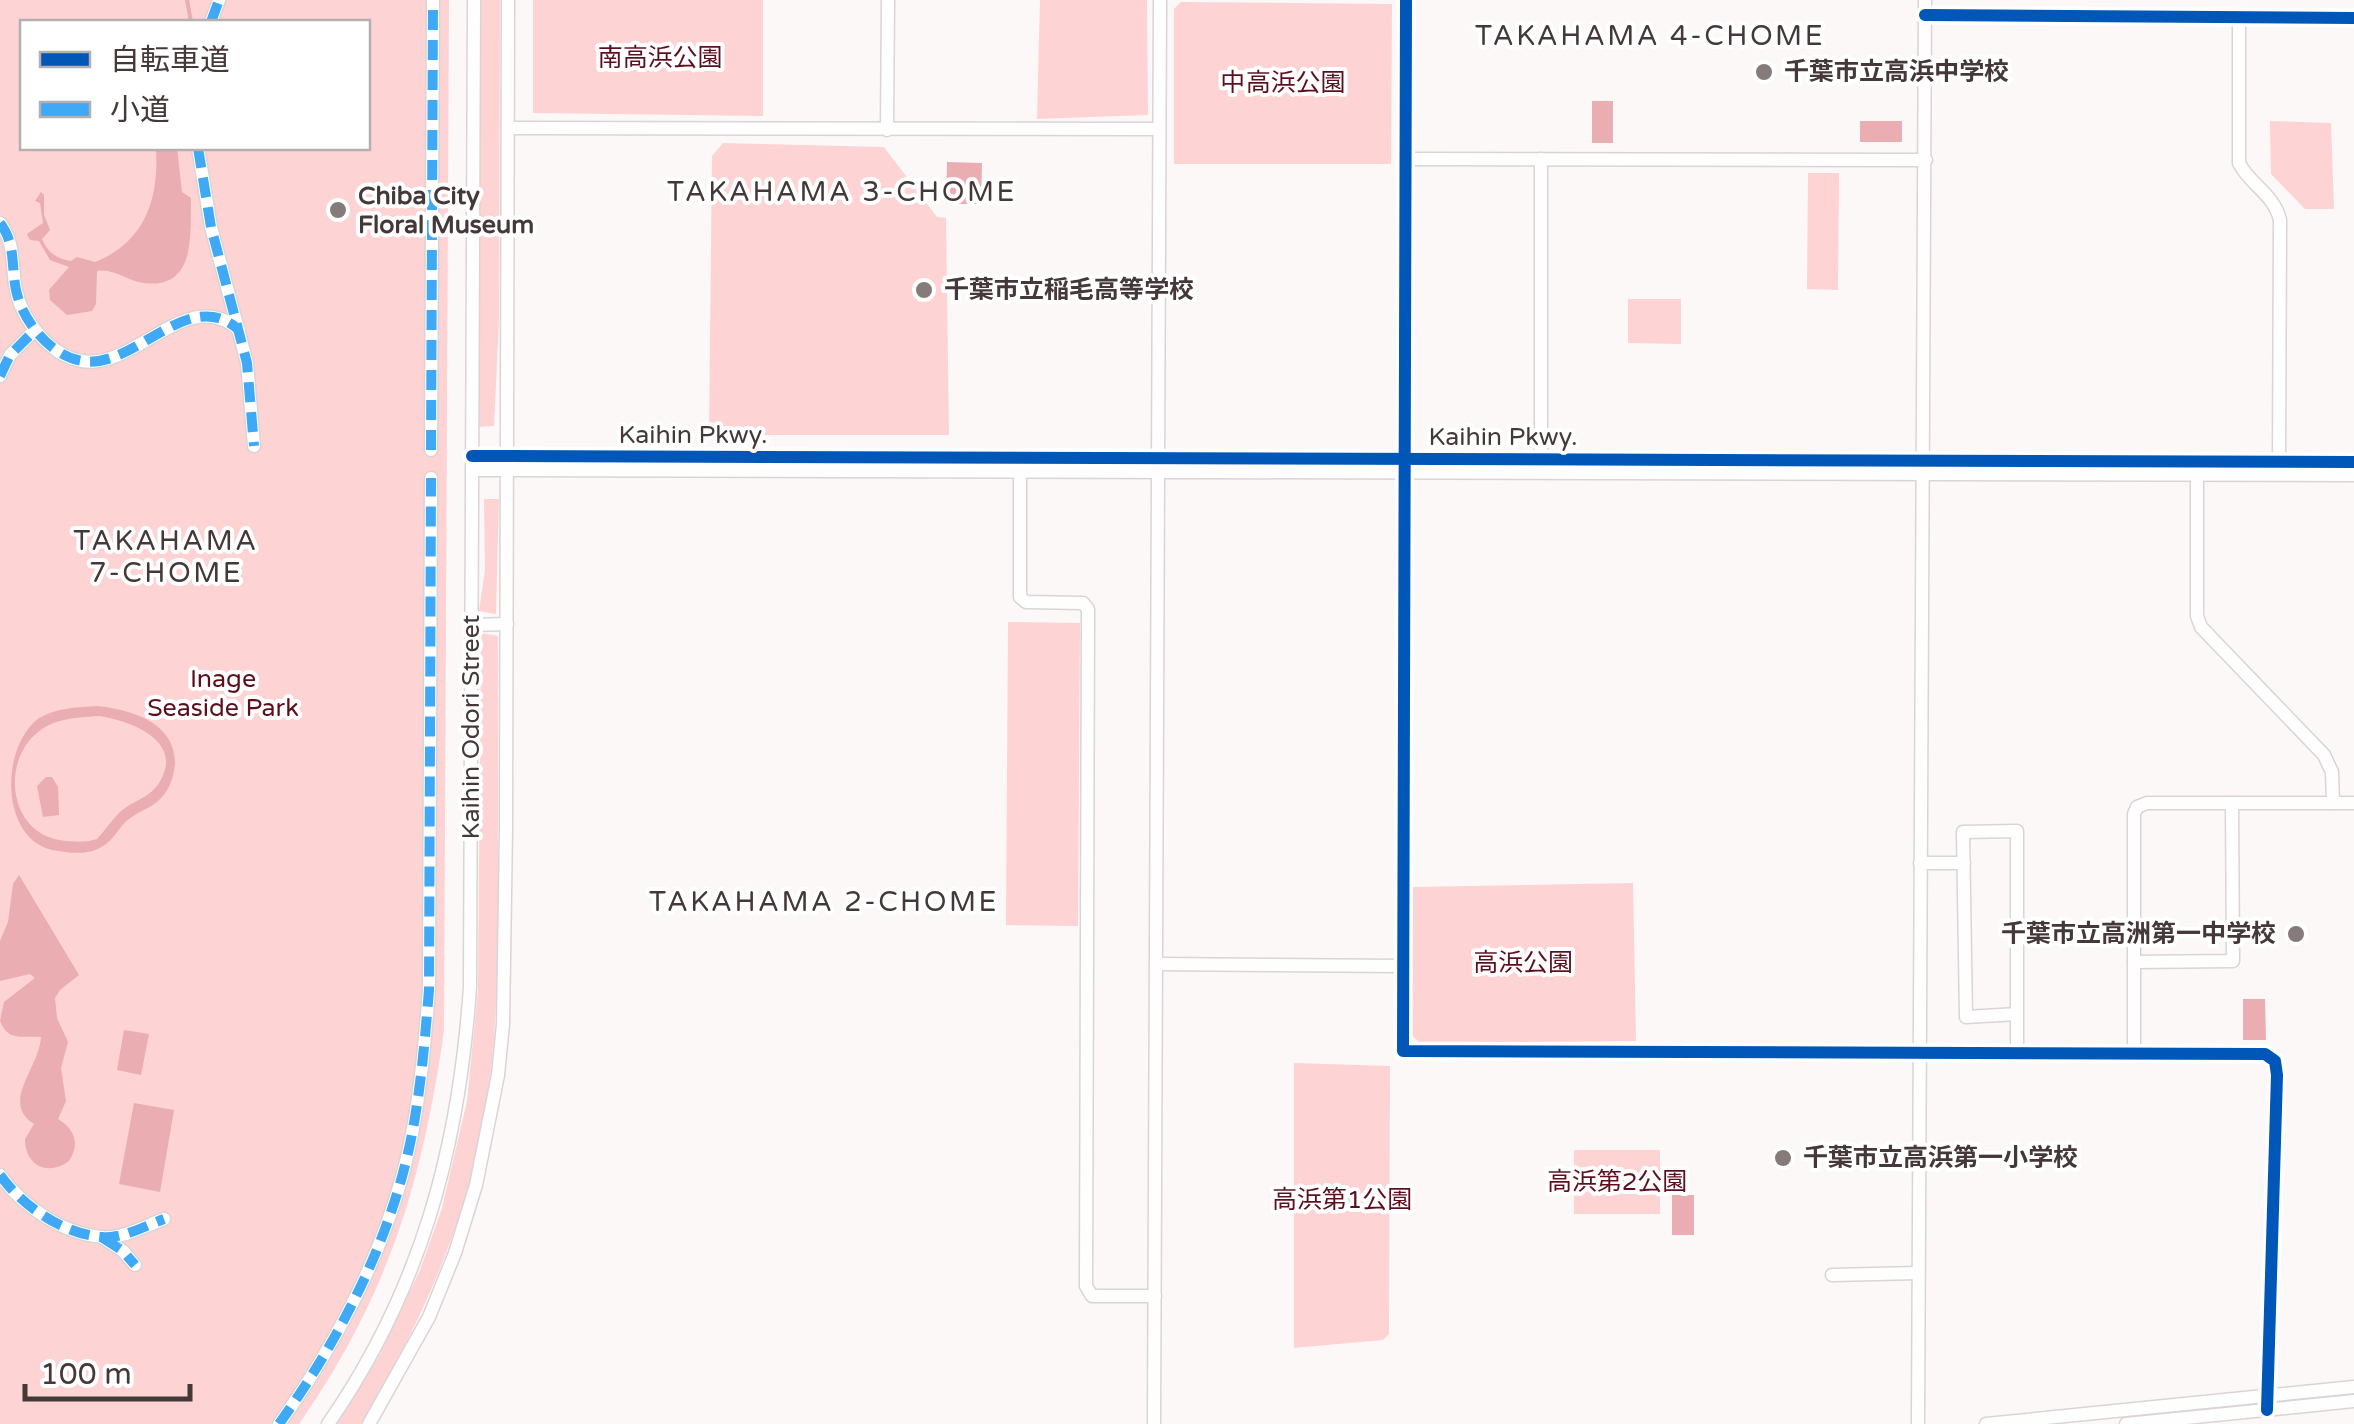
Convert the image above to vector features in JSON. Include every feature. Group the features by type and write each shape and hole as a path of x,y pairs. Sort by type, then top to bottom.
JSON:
{"street":[{"path":"432,450 433,0"},
{"name":"Kaihin Odori Street","path":"328,1424 363,1369 412,1270 456,1124 466,1048 470,986 474,0"},
{"name":"Kaihin Odori Street","path":"370,1424 399,1375 442,1286 468,1214 492,1113 504,990 508,0"},
{"path":"888,0 888,130"},
{"path":"1154,1424 1160,0"},
{"path":"1406,0 1403,1051 2265,1054 2274,1060 2277,1075 2267,1403"},
{"path":"1918,1424 1925,0"},
{"path":"2148,0 2148,17"},
{"path":"1924,15 2354,18"},
{"path":"2240,17 2239,163 2273,200 2280,220 2279,468"},
{"path":"508,128 1158,130"},
{"path":"198,150 204,192 252,396 254,446"},
{"path":"1407,158 1926,160"},
{"path":"1541,160 1541,460"},
{"path":"0,223 8,233 13,252 20,303 35,330 68,357 98,361 118,357 161,331 207,315 223,298 227,285"},
{"path":"207,315 229,321 239,330"},
{"path":"0,376 10,355 35,330"},
{"name":"Kaihin Pkwy.","path":"1405,465 1541,460 1922,466"},
{"name":"Kaihin Pkwy.","path":"472,463 2279,468 2354,462"},
{"name":"Kaihin Pkwy.","path":"507,463 1020,470 1157,465"},
{"path":"2198,468 2197,616 2201,627 2324,755 2332,772 2332,803"},
{"name":"Kaihin Pkwy.","path":"2279,468 2354,474"},
{"path":"1020,470 1020,597 1026,602 1083,603 1088,609 1086,1286 1092,1296 1155,1296"},
{"path":"278,1424 348,1313 378,1244 411,1138 429,990 431,478"},
{"path":"472,624 507,624"},
{"path":"2134,1053 2135,810 2147,803 2354,803"},
{"path":"2134,962 2233,961 2232,803"},
{"path":"2017,1014 1966,1017 1963,832 2016,831 2017,1014 2017,1052"},
{"path":"1920,863 1964,864"},
{"path":"1158,964 1403,966"},
{"path":"0,1176 11,1191 39,1214 103,1238 123,1251 134,1265"},
{"path":"103,1238 164,1219"},
{"path":"1832,1276 1918,1273"},
{"path":"2126,1424 2354,1388"},
{"path":"1986,1424 2267,1403 2354,1401"}],"green space":[{"name":"Inage Seaside Park","path":"0,0 449,0 444,1031 425,1139 397,1237 356,1330 299,1424 0,1424"},
{"path":"481,0 500,0 499,321 494,426 479,427"},
{"name":"南高浜公園","path":"533,0 763,0 763,116 533,113"},
{"path":"1040,0 1147,0 1148,115 1037,119"},
{"name":"中高浜公園","path":"1181,2 1392,4 1391,164 1174,164 1174,9"},
{"path":"2270,121 2331,123 2334,209 2305,209 2271,174"},
{"path":"723,143 884,147 937,217 946,218 949,435 709,435 712,156"},
{"path":"1808,173 1839,173 1838,290 1807,289"},
{"path":"1628,299 1681,299 1681,344 1628,343"},
{"path":"484,499 499,499 496,614 479,611 485,570"},
{"path":"1008,622 1080,623 1078,926 1006,925"},
{"path":"481,633 498,636 498,913 493,1046 479,1145 446,1254 416,1324 361,1424 337,1424 380,1354 420,1270 442,1208 467,1101 478,991"},
{"name":"高浜公園","path":"1633,883 1636,1041 1420,1043 1410,1034 1412,887"},
{"name":"高浜第1公園","path":"1294,1063 1390,1066 1389,1334 1383,1340 1294,1348"},
{"name":"高浜第2公園","path":"1574,1150 1660,1150 1660,1214 1574,1214"}],"shaded area":[{"path":"1592,101 1613,101 1613,143 1592,143"},
{"path":"1860,121 1902,121 1902,142 1860,142"},
{"path":"156,150 177,150 182,192 191,198 190,242 182,268 161,283 144,283 97,271 96,304 92,311 67,315 50,300 49,290 69,267 50,260 39,241 30,240 27,234 43,223 40,203 35,201 41,192 44,195 44,215 50,230 42,239 50,252 66,260 77,257 95,262 126,243 138,230 151,201"},
{"path":"947,162 982,163 981,204 946,204"},
{"path":"98,706 137,715 159,728 173,749 173,777 161,798 127,821 101,848 78,853 52,850 35,842 15,811 11,790 17,749 39,718 60,710","holes":["99,716 152,736 166,757 165,771 157,786 122,810 97,839 59,840 40,832 26,819 15,782 18,763 26,745 40,730 60,721"]},
{"path":"46,777 52,777 58,787 59,815 43,817 37,786"},
{"path":"19,875 79,975 55,998 57,1018 68,1042 61,1068 66,1101 58,1119 72,1132 75,1143 69,1161 53,1168 39,1166 29,1156 25,1139 34,1124 20,1106 41,1037 12,1035 0,1021 4,1002 35,978 30,974 0,981 0,941 8,922 13,884"},
{"path":"2243,999 2265,999 2266,1040 2243,1040"},
{"path":"124,1030 149,1034 141,1075 117,1070"},
{"path":"134,1103 174,1110 160,1192 119,1184"},
{"path":"1672,1195 1694,1195 1694,1235 1672,1235"}],"waterway":[{"path":"187,0 191,20"}],"marked path":[{"path":"212,20 219,0"},
{"path":"431,450 433,0"},
{"path":"198,150 211,227 247,363 254,446"},
{"path":"0,223 11,247 16,290 24,313 39,335 70,358 102,360 181,322 201,317 220,318 239,330"},
{"path":"0,376 10,355 35,330"},
{"path":"279,1424 323,1357 361,1286 391,1211 415,1116 429,990 431,478"},
{"path":"0,1175 45,1216 87,1235 117,1236 164,1219"},
{"path":"103,1238 135,1265"}],"cycle path":[{"path":"1406,0 1403,1051 2265,1054 2275,1061 2277,1075 2267,1410"},
{"path":"1925,15 2354,18"},
{"path":"472,456 2354,462"}],"place":[{"name":"千葉市立高浜中学校","path":"1764,72"},
{"name":"Chiba City Floral Museum","path":"338,210"},
{"name":"千葉市立稲毛高等学校","path":"924,290"},
{"name":"千葉市立高洲第一中学校","path":"2296,934"},
{"name":"千葉市立高浜第一小学校","path":"1783,1158"}],"district":[{"name":"TAKAHAMA 4-CHOME","path":"1650,36"},
{"name":"TAKAHAMA 3-CHOME","path":"842,192"},
{"name":"TAKAHAMA 7-CHOME","path":"166,557"},
{"name":"TAKAHAMA 2-CHOME","path":"824,902"}]}
